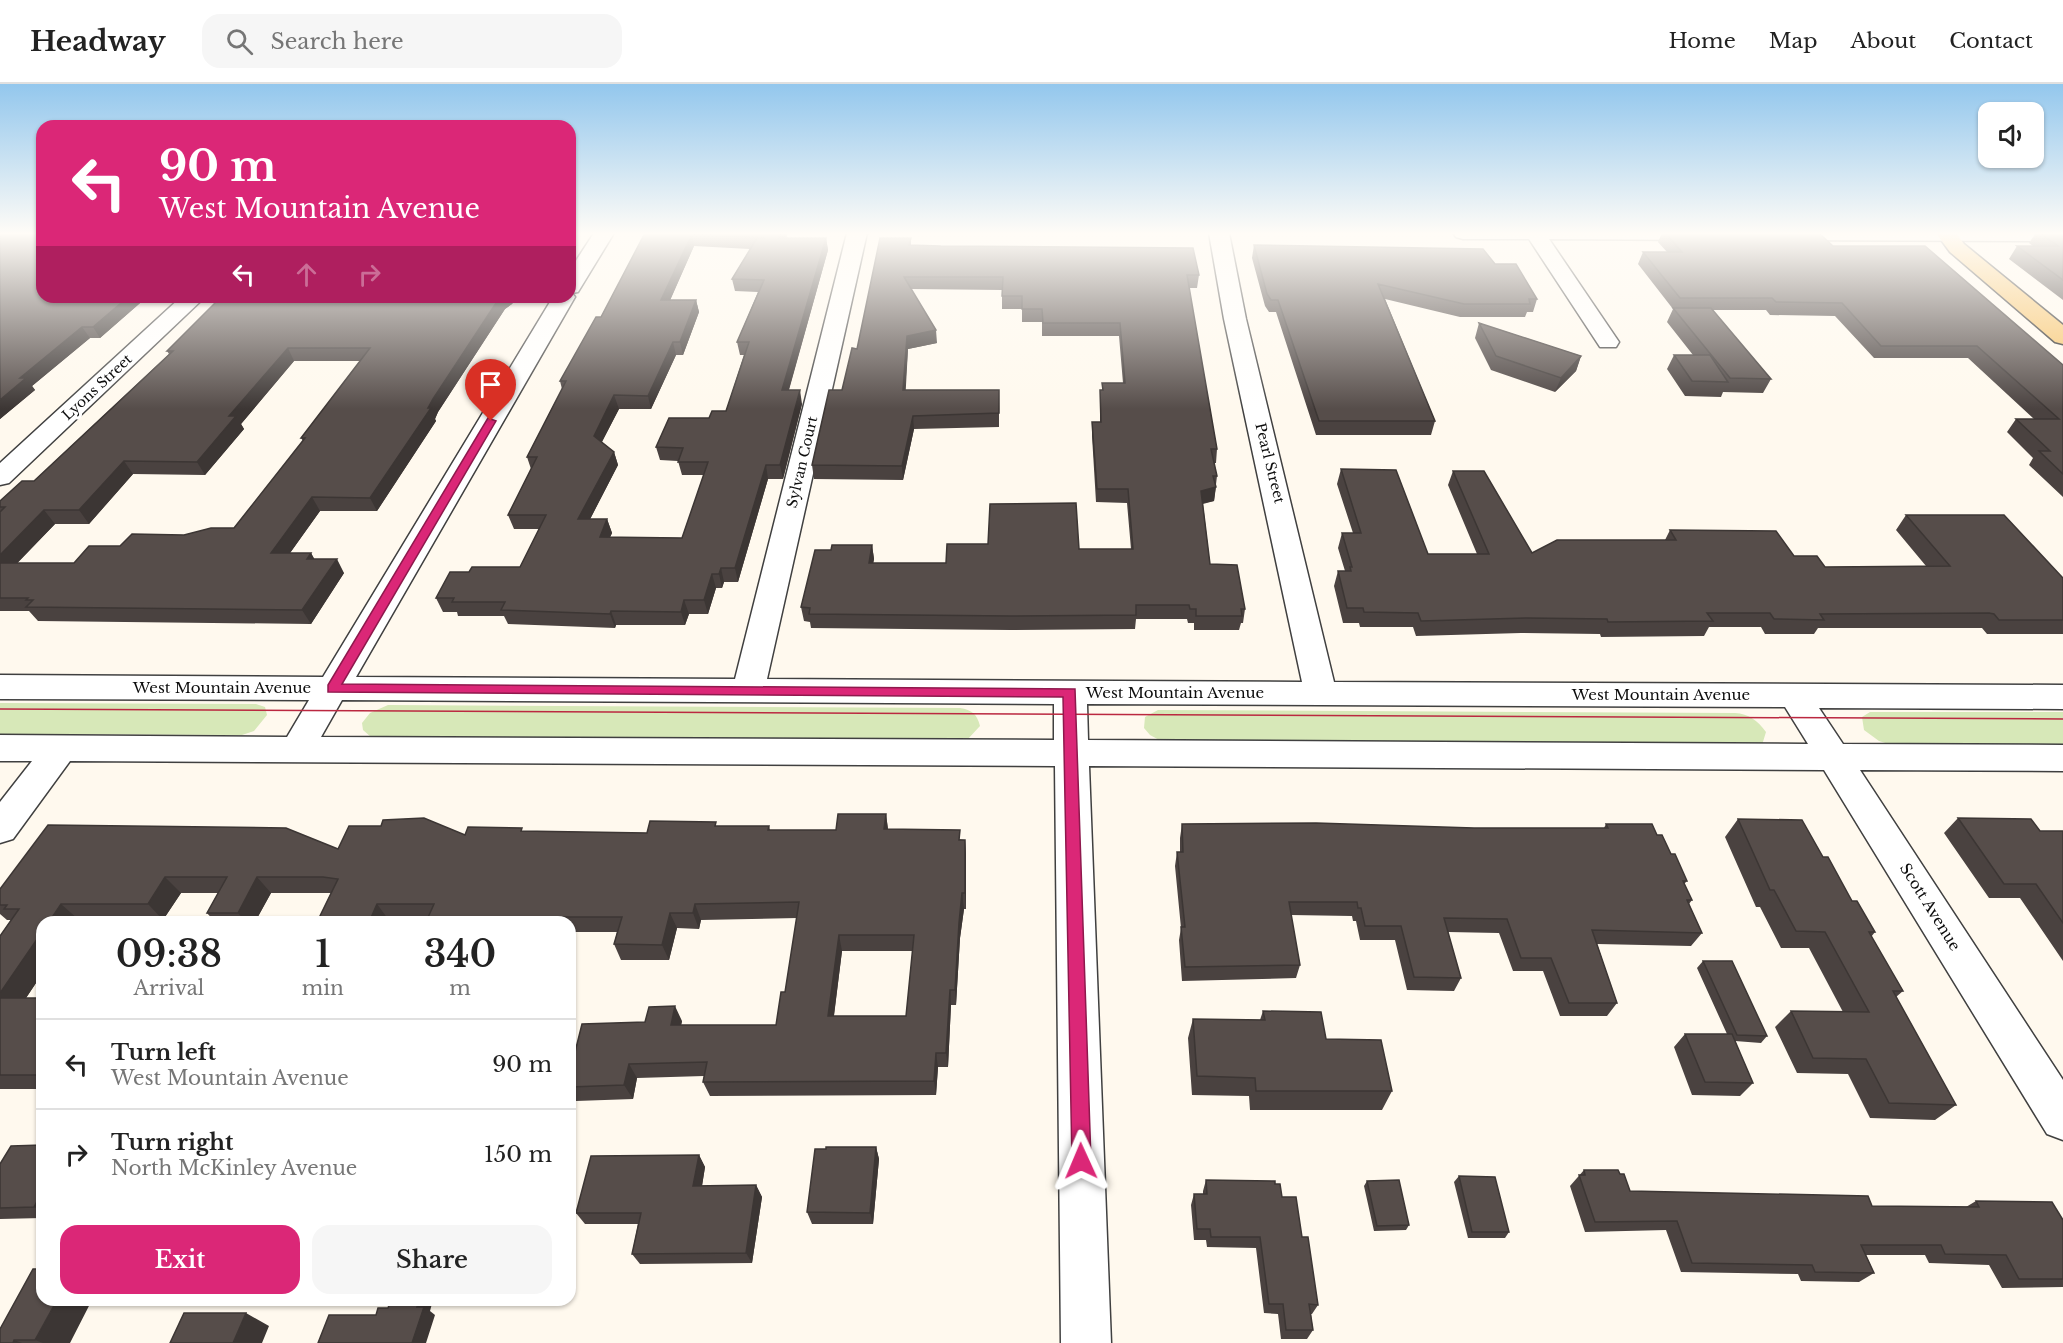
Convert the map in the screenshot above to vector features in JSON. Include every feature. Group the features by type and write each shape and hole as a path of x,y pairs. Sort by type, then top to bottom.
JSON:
{"main road":[{"path":"2009,292 2063,337"}],"street":[{"name":"Sylvan Court","path":"748,691 843,292"},
{"name":"Pearl Street","path":"1230,292 1321,693"},
{"path":"1574,292 1608,342"},
{"name":"Lyons Street","path":"0,477 188,303"},
{"path":"297,749 560,303"},
{"name":"West Mountain Avenue","path":"0,687 2063,697"},
{"path":"1070,692 1086,1343"},
{"name":"Scott Avenue","path":"1795,696 2063,1119"},
{"path":"0,748 2063,758"},
{"path":"0,829 61,748"}],"green space":[{"path":"0,703 256,704 265,707 267,715 254,731 242,735 0,734"},
{"path":"388,705 960,708 973,713 980,726 967,740 371,737 363,730 362,723 370,713"},
{"path":"1158,710 1735,713 1752,718 1766,732 1762,745 1161,741 1150,735 1144,728 1145,717"},
{"path":"1870,712 2063,712 2063,746 1895,746 1879,741 1864,730 1862,717"}],"building":[{"path":"0,292 36,292 36,303 121,303 93,327 82,327 20,378 26,378 0,400"},
{"path":"614,292 665,292 661,300 696,300 680,342 673,342 648,396 614,395 594,436 614,452 578,519 607,519 600,537 682,538 708,462 678,462 683,448 656,447 669,418 709,418 712,411 726,411 749,342 737,342 759,292 810,292 782,390 800,390 780,465 766,465 735,568 721,568 719,574 712,574 704,600 684,600 681,612 611,611 610,614 501,610 505,602 452,602 454,598 436,598 450,572 469,572 472,567 520,567 546,515 508,515 537,457 527,457 566,381 560,381 596,317 601,317"},
{"path":"869,292 913,292 936,330 907,336 903,390 999,390 999,413 913,416 902,466 812,465 829,390 842,390 852,348 857,349"},
{"path":"1002,292 1190,292 1217,449 1211,449 1217,476 1213,476 1216,487 1201,491 1210,564 1237,565 1245,609 1241,609 1242,616 1196,616 1196,609 1190,609 1189,605 1136,605 1136,615 1010,616 809,614 810,608 801,607 815,550 831,550 832,545 872,545 869,563 946,563 947,544 988,544 990,504 1076,503 1079,549 1133,549 1128,489 1097,489 1092,422 1101,422 1100,390 1103,390 1102,383 1125,383 1120,323 1043,323 1042,309 1022,309 1022,296 1002,296"},
{"path":"1266,292 1381,292 1435,421 1319,421 1278,300 1271,300"},
{"path":"1411,292 1533,292 1537,299 1529,299 1530,304 1464,304"},
{"path":"1675,292 1978,292 2063,365 2063,474 2039,451 2050,451 2016,419 2059,419 1977,346 1881,346 1842,303 1776,302 1772,298 1680,298"},
{"path":"215,303 496,303 433,399 428,408 431,408 370,498 312,497 271,553 311,553 307,559 337,559 302,610 26,607 33,600 0,598 0,563 74,563 89,546 120,546 132,534 184,535 211,528 234,528 305,438 301,438 370,348 288,348 229,416 236,416 197,462 124,461 79,510 44,510 0,555 0,512 5,507 0,507 0,501 22,481 34,481 173,351 167,351"},
{"path":"1673,308 1711,308 1771,379 1730,378"},
{"path":"1479,323 1581,356 1561,378 1496,356"},
{"path":"1674,355 1710,355 1728,382 1692,381"},
{"path":"1341,469 1396,470 1428,554 1489,554 1453,471 1484,471 1532,553 1557,540 1676,540 1670,530 1776,531 1794,556 1817,556 1825,567 1950,566 1906,515 2004,515 2063,578 2063,620 1999,620 1994,614 1989,613 1820,614 1824,620 1774,619 1770,613 1707,613 1713,621 1608,622 1607,619 1527,618 1421,621 1418,613 1364,612 1363,608 1347,608 1338,571 1351,571 1350,567 1352,567 1342,533 1361,533"},
{"path":"838,814 886,814 884,829 960,830 959,840 965,840 965,893 962,893 955,990 950,990 946,1053 936,1053 934,1081 703,1082 707,1062 629,1064 624,1085 576,1087 576,1048 582,1024 645,1022 649,1007 675,1006 671,1025 776,1025 781,992 785,992 799,902 695,904 693,913 670,913 662,945 614,944 622,917 429,916 434,904 377,904 372,916 320,916 338,879 323,877 257,877 238,913 207,913 227,877 165,877 148,904 61,904 53,916 36,916 36,941 0,993 0,936 19,909 4,909 7,905 0,905 0,889 48,825 286,828 338,849 349,826 381,826 383,820 424,818 465,835 468,827 522,828 521,831 647,833 650,821 716,822 715,826 769,826 768,830 836,830","holes":["839,935 914,935 906,1016 828,1016"]},
{"path":"1958,818 2031,819 2040,831 2063,831 2063,923 2036,884 2004,884"},
{"path":"1738,819 1802,820 1823,857 1828,857 1852,901 1857,901 1875,932 1869,932 1903,991 1893,991 1956,1105 1889,1103 1866,1059 1813,1058 1791,1011 1869,1012 1825,932 1796,931 1774,890 1770,890"},
{"path":"1316,823 1474,828 1608,828 1606,824 1652,824 1657,835 1662,835 1671,854 1675,854 1687,881 1683,881 1692,900 1687,900 1702,933 1592,930 1617,1003 1569,1003 1551,958 1521,958 1507,919 1444,918 1461,978 1414,977 1401,926 1365,926 1361,908 1358,908 1357,902 1289,902 1300,965 1185,967 1181,927 1185,927 1177,852 1183,852 1182,824"},
{"path":"1703,961 1732,961 1767,1036 1737,1035"},
{"path":"0,998 36,998 36,1075 0,1075"},
{"path":"1263,1011 1321,1012 1326,1039 1381,1040 1392,1091 1256,1091 1255,1078 1197,1076 1193,1019 1265,1020"},
{"path":"1685,1034 1732,1034 1753,1083 1705,1082"},
{"path":"36,1145 36,1203 34,1207 0,1208 0,1164 11,1146"},
{"path":"826,1147 876,1147 870,1213 807,1212 815,1149 826,1149"},
{"path":"699,1155 693,1186 756,1185 746,1253 632,1254 641,1213 576,1213 591,1156"},
{"path":"1584,1170 1618,1170 1620,1174 1624,1174 1630,1191 1868,1196 1872,1206 1979,1207 1976,1201 2052,1202 2063,1220 2063,1279 2019,1279 2006,1255 1945,1254 1941,1245 1861,1245 1874,1273 1815,1272 1812,1265 1692,1263 1677,1221 1595,1222 1579,1175 1585,1175"},
{"path":"1459,1176 1495,1177 1509,1232 1472,1232"},
{"path":"1206,1180 1275,1181 1275,1184 1280,1184 1282,1197 1296,1197 1302,1237 1308,1237 1318,1305 1309,1304 1313,1330 1286,1330 1283,1304 1269,1304 1260,1237 1211,1237 1210,1229 1197,1229 1194,1194 1207,1194"},
{"path":"1399,1180 1409,1225 1377,1226 1367,1181"},
{"path":"33,1269 36,1269 36,1306 54,1306 35,1340 0,1343 0,1329"},
{"path":"389,1306 424,1307 412,1343 318,1343 329,1315 376,1315 378,1308 388,1308"},
{"path":"184,1313 246,1313 233,1343 170,1343"}],"tram line":[{"path":"0,709 2063,719"}],"route":[{"path":"491,421 332,689 1070,692 1081,1161"}]}
